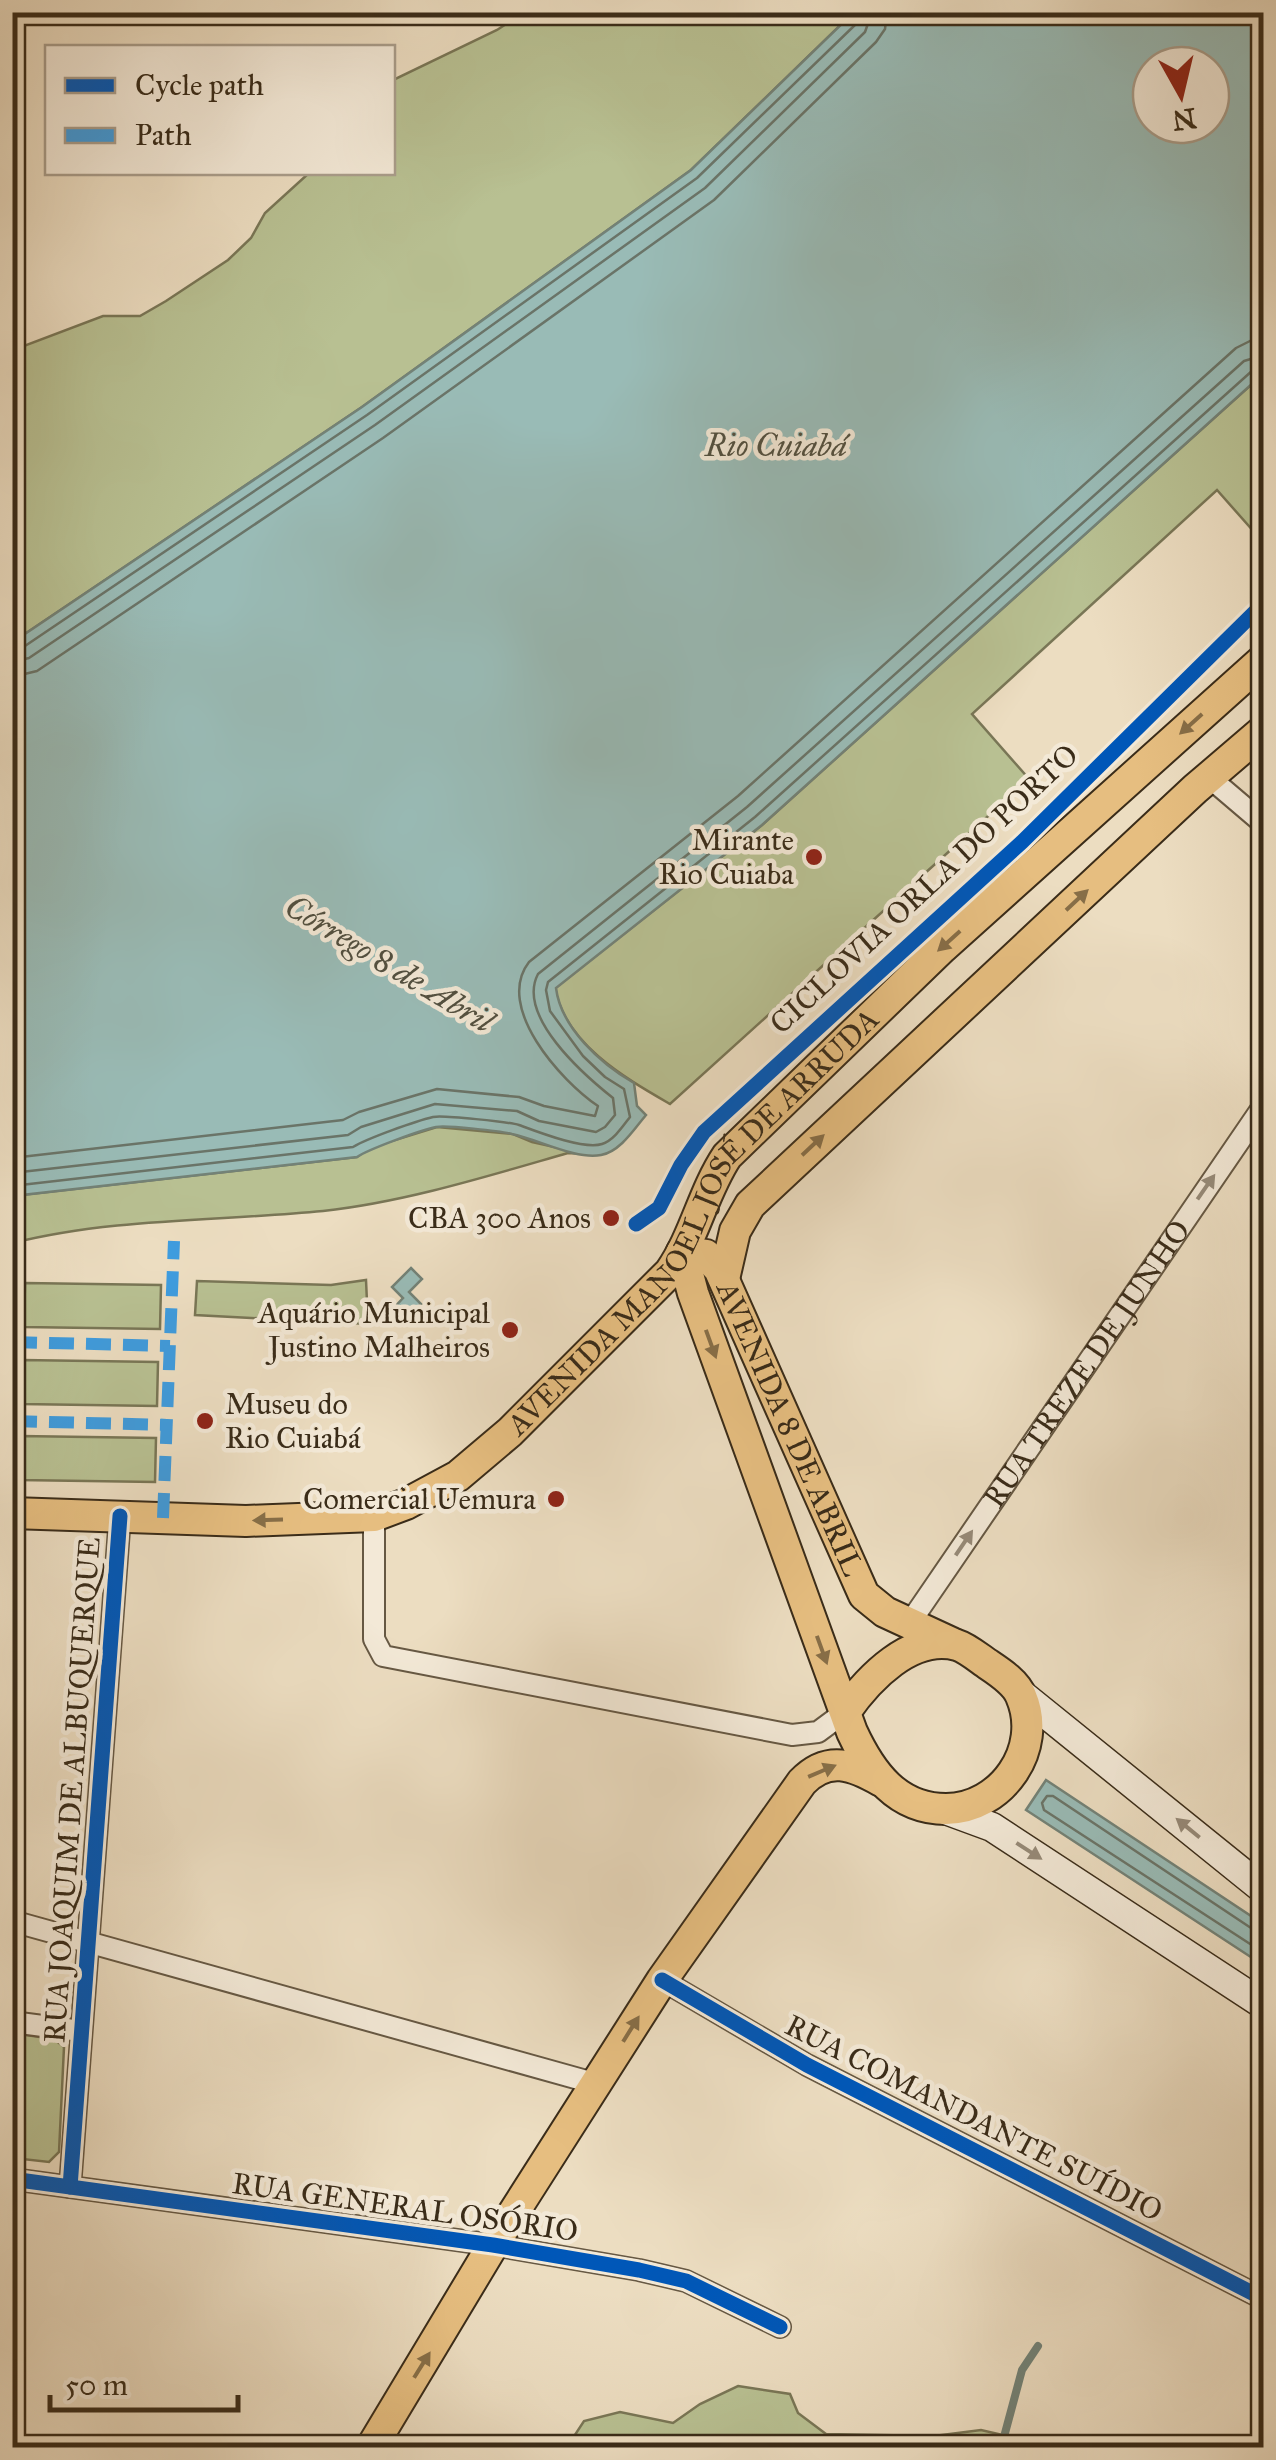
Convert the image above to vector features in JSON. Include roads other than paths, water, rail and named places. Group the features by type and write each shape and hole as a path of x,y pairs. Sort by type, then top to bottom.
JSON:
{"main road":[{"name":"AVENIDA MANOEL JOSÉ DE ARRUDA","path":"12,1513 246,1521 374,1516 458,1476 510,1432 663,1280 682,1252 714,1175 727,1156 942,948 1264,659"},
{"name":"AVENIDA MANOEL JOSÉ DE ARRUDA","path":"724,1280 734,1231 750,1205 1264,730"},
{"path":"714,1175 716,1188 728,1198 744,1199 767,1188"},
{"name":"AVENIDA 8 DE ABRIL","path":"881,1782 864,1758 845,1712 692,1293 682,1252 706,1255 724,1280 859,1588 876,1607 956,1645 1003,1674 1020,1693 1264,1890"},
{"path":"845,1712 878,1672 901,1656 928,1646 956,1645"},
{"path":"942,1809 980,1802 1002,1787 1018,1767 1026,1743 1027,1718 1020,1693"},
{"path":"371,2448 493,2246 662,1980 812,1771 839,1764 854,1766 903,1799 992,1826 1264,2005"}],"street":[{"path":"1210,778 1264,824"},
{"name":"RUA TREZE DE JUNHO","path":"909,1624 1264,1105"},
{"name":"RUA JOAQUIM DE ALBUQUERQUE","path":"70,2187 120,1516"},
{"path":"374,1516 374,1638 383,1656 792,1736 818,1732 845,1712"},
{"path":"12,1921 597,2084"},
{"name":"RUA COMANDANTE SUÍDIO","path":"662,1980 807,2066 1264,2299"},
{"path":"12,2022 81,2031"},
{"name":"RUA GENERAL OSÓRIO","path":"12,2179 493,2246 686,2281 780,2327"}],"water":[{"path":"853,13 1263,13 1263,374 762,825 556,988 559,1003 574,1031 596,1055 634,1083 637,1106 646,1115 626,1139 608,1153 591,1156 506,1133 436,1127 357,1157 13,1196 13,642 362,407 691,170"},
{"path":"411,1268 422,1279 409,1292 421,1304 402,1322 391,1311 403,1298 392,1287"},
{"path":"1046,1780 1263,1924 1263,1965 1026,1810"}],"waterway":[{"path":"1001,2448 1022,2370 1038,2346"}],"place":[{"name":"Mirante Rio Cuiaba","path":"814,857"},
{"name":"CBA 300 Anos","path":"611,1218"},
{"name":"Aquário Municipal Justino Malheiros","path":"510,1330"},
{"name":"Museu do Rio Cuiabá","path":"205,1421"},
{"name":"Comercial Uemura","path":"556,1499"}],"water label":[{"name":"Rio Cuiabá","path":"776,445"},
{"name":"Córrego 8 de Abril","path":"389,964"}]}
